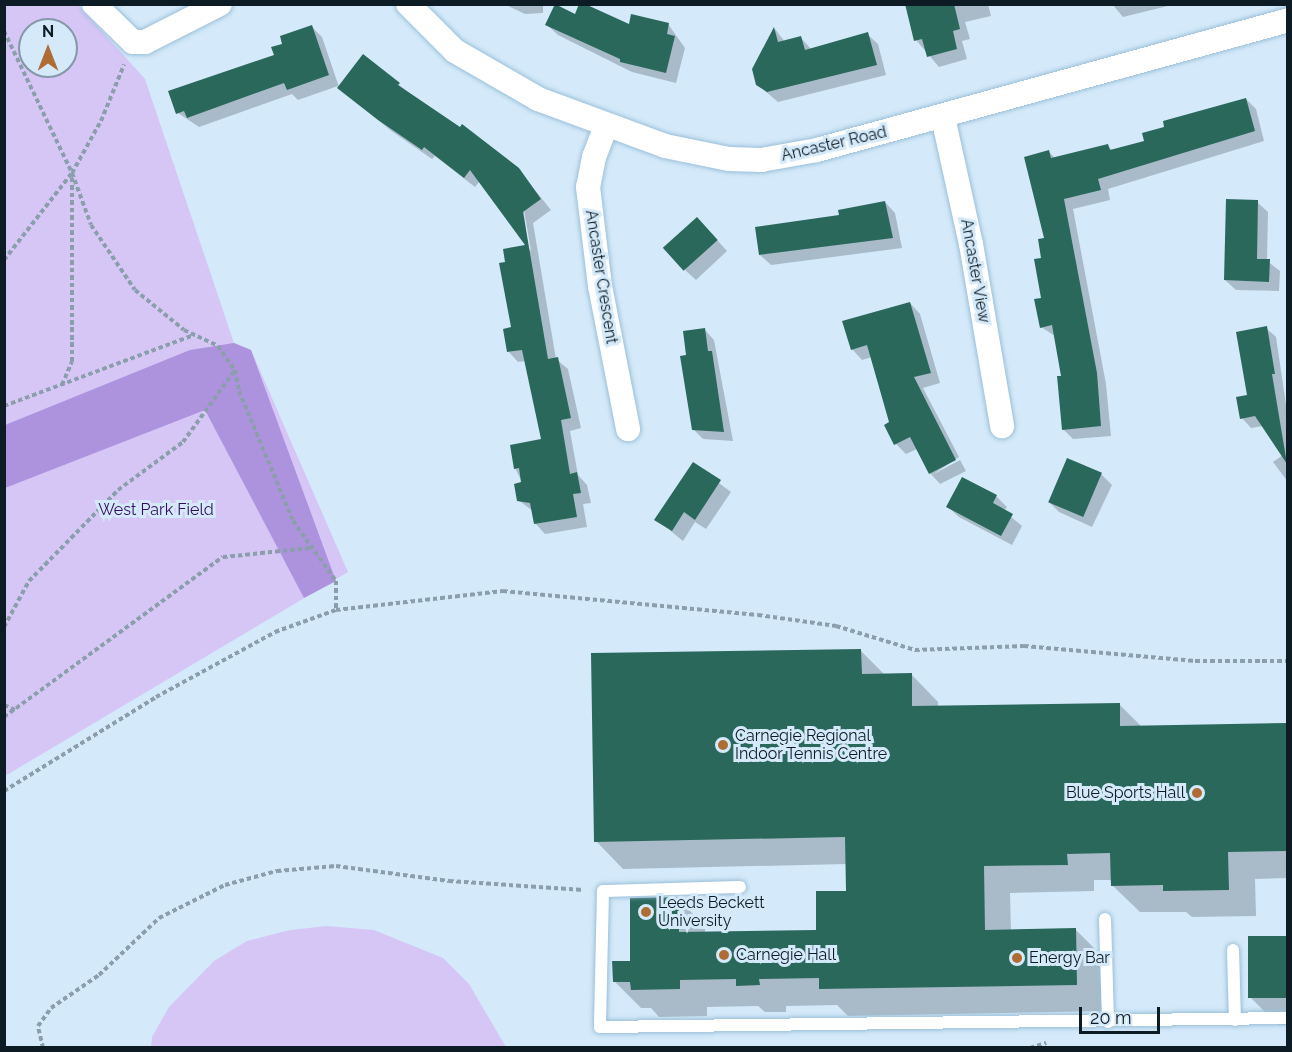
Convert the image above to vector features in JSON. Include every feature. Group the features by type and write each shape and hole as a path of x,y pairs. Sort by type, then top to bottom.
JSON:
{"street":[{"path":"94,4 133,42 145,42 220,4"},
{"name":"Ancaster Road","path":"408,4 455,51 538,99 665,146 729,159 761,160 817,150 943,117 1287,20"},
{"name":"Ancaster View","path":"943,117 971,244 1002,426"},
{"name":"Ancaster Crescent","path":"606,126 594,157 588,187 600,286 627,429"}],"lane":[{"path":"740,887 603,891 600,1028 1287,1018"},
{"path":"1105,919 1108,1022"},
{"path":"1233,950 1235,1020"}],"path":[{"path":"4,30 72,173 91,225 135,290 194,335 218,346 235,370 239,391 292,521 336,582 336,610"},
{"path":"4,260 72,173 101,121 133,42"},
{"path":"62,385 72,362 72,173"},
{"path":"4,406 194,335"},
{"path":"4,627 29,581 118,490 183,442 235,370"},
{"path":"4,717 223,557 312,548"},
{"path":"4,790 275,632 336,610 503,591 769,616 836,626 915,650 1024,646 1139,658 1287,661"},
{"path":"4,705 15,710"},
{"path":"43,1047 38,1026 51,1008 99,975 159,918 225,885 277,871 336,866 449,881 603,891"}],"green space":[{"name":"West Park Field","path":"5,5 78,5 145,79 234,343 251,350 348,572 5,776"},
{"path":"327,926 374,930 443,958 469,984 506,1047 151,1047 152,1037 169,1007 214,961 247,941 290,930"}],"shaded area":[{"path":"234,343 251,350 336,581 304,598 205,410 5,488 5,425 190,350"}],"building":[{"path":"555,4 575,14 579,4 585,4 629,24 631,14 669,23 667,34 675,36 666,73 620,62 620,59 545,25"},
{"path":"905,4 954,4 960,29 953,31 957,49 927,57 922,39 914,41"},
{"path":"312,25 329,75 287,90 284,83 187,118 184,111 176,114 168,91 274,55 271,47 282,44 280,36"},
{"path":"774,27 778,42 801,36 805,50 868,32 877,65 767,92 756,85 752,69"},
{"path":"363,54 400,83 398,85 460,127 462,124 519,168 541,199 523,212 548,359 558,357 571,418 561,420 570,474 577,472 581,493 573,494 577,517 534,524 530,503 517,501 514,484 521,482 519,468 514,469 510,445 541,439 522,350 507,352 503,329 511,327 499,263 505,262 503,249 525,245 470,170 464,178 424,147 422,150 378,120 337,88"},
{"path":"1246,98 1255,131 1098,179 1101,190 1064,199 1097,373 1101,426 1062,430 1057,376 1061,376 1052,325 1040,328 1034,299 1041,298 1034,259 1041,258 1038,239 1044,238 1024,157 1049,150 1051,158 1108,144 1110,150 1144,141 1142,133 1164,127 1163,121"},
{"path":"1226,199 1258,200 1257,259 1270,259 1269,282 1224,280"},
{"path":"885,201 893,238 759,255 755,227 839,215 838,210"},
{"path":"697,217 718,240 684,271 663,248"},
{"path":"910,302 931,373 914,377 956,460 929,474 910,437 894,445 884,425 889,422 867,345 851,350 842,321"},
{"path":"1267,326 1275,374 1272,374 1287,464 1255,416 1240,419 1236,397 1247,395 1236,332"},
{"path":"705,328 708,351 712,351 724,432 692,430 680,356 686,355 683,331"},
{"path":"1067,458 1102,473 1083,517 1048,502"},
{"path":"693,462 721,480 695,520 684,512 672,531 654,520"},
{"path":"962,477 997,495 993,503 1013,514 1001,536 946,507"},
{"path":"861,649 862,674 912,673 912,706 1120,703 1120,726 1287,723 1287,851 1228,852 1229,890 1163,891 1163,885 1111,886 1110,853 1067,854 1068,865 984,866 985,930 1076,928 1077,985 819,989 819,978 759,979 760,985 736,986 736,979 680,980 680,989 631,990 630,982 613,982 612,961 630,961 630,898 679,897 679,932 816,930 816,891 846,891 845,837 594,842 591,653"},
{"path":"1248,936 1287,936 1287,998 1248,998"}],"place":[{"name":"Carnegie Regional Indoor Tennis Centre","path":"723,745"},
{"name":"Blue Sports Hall","path":"1197,793"},
{"name":"Leeds Beckett University","path":"646,912"},
{"name":"Carnegie Hall","path":"724,955"},
{"name":"Energy Bar","path":"1017,958"}]}
